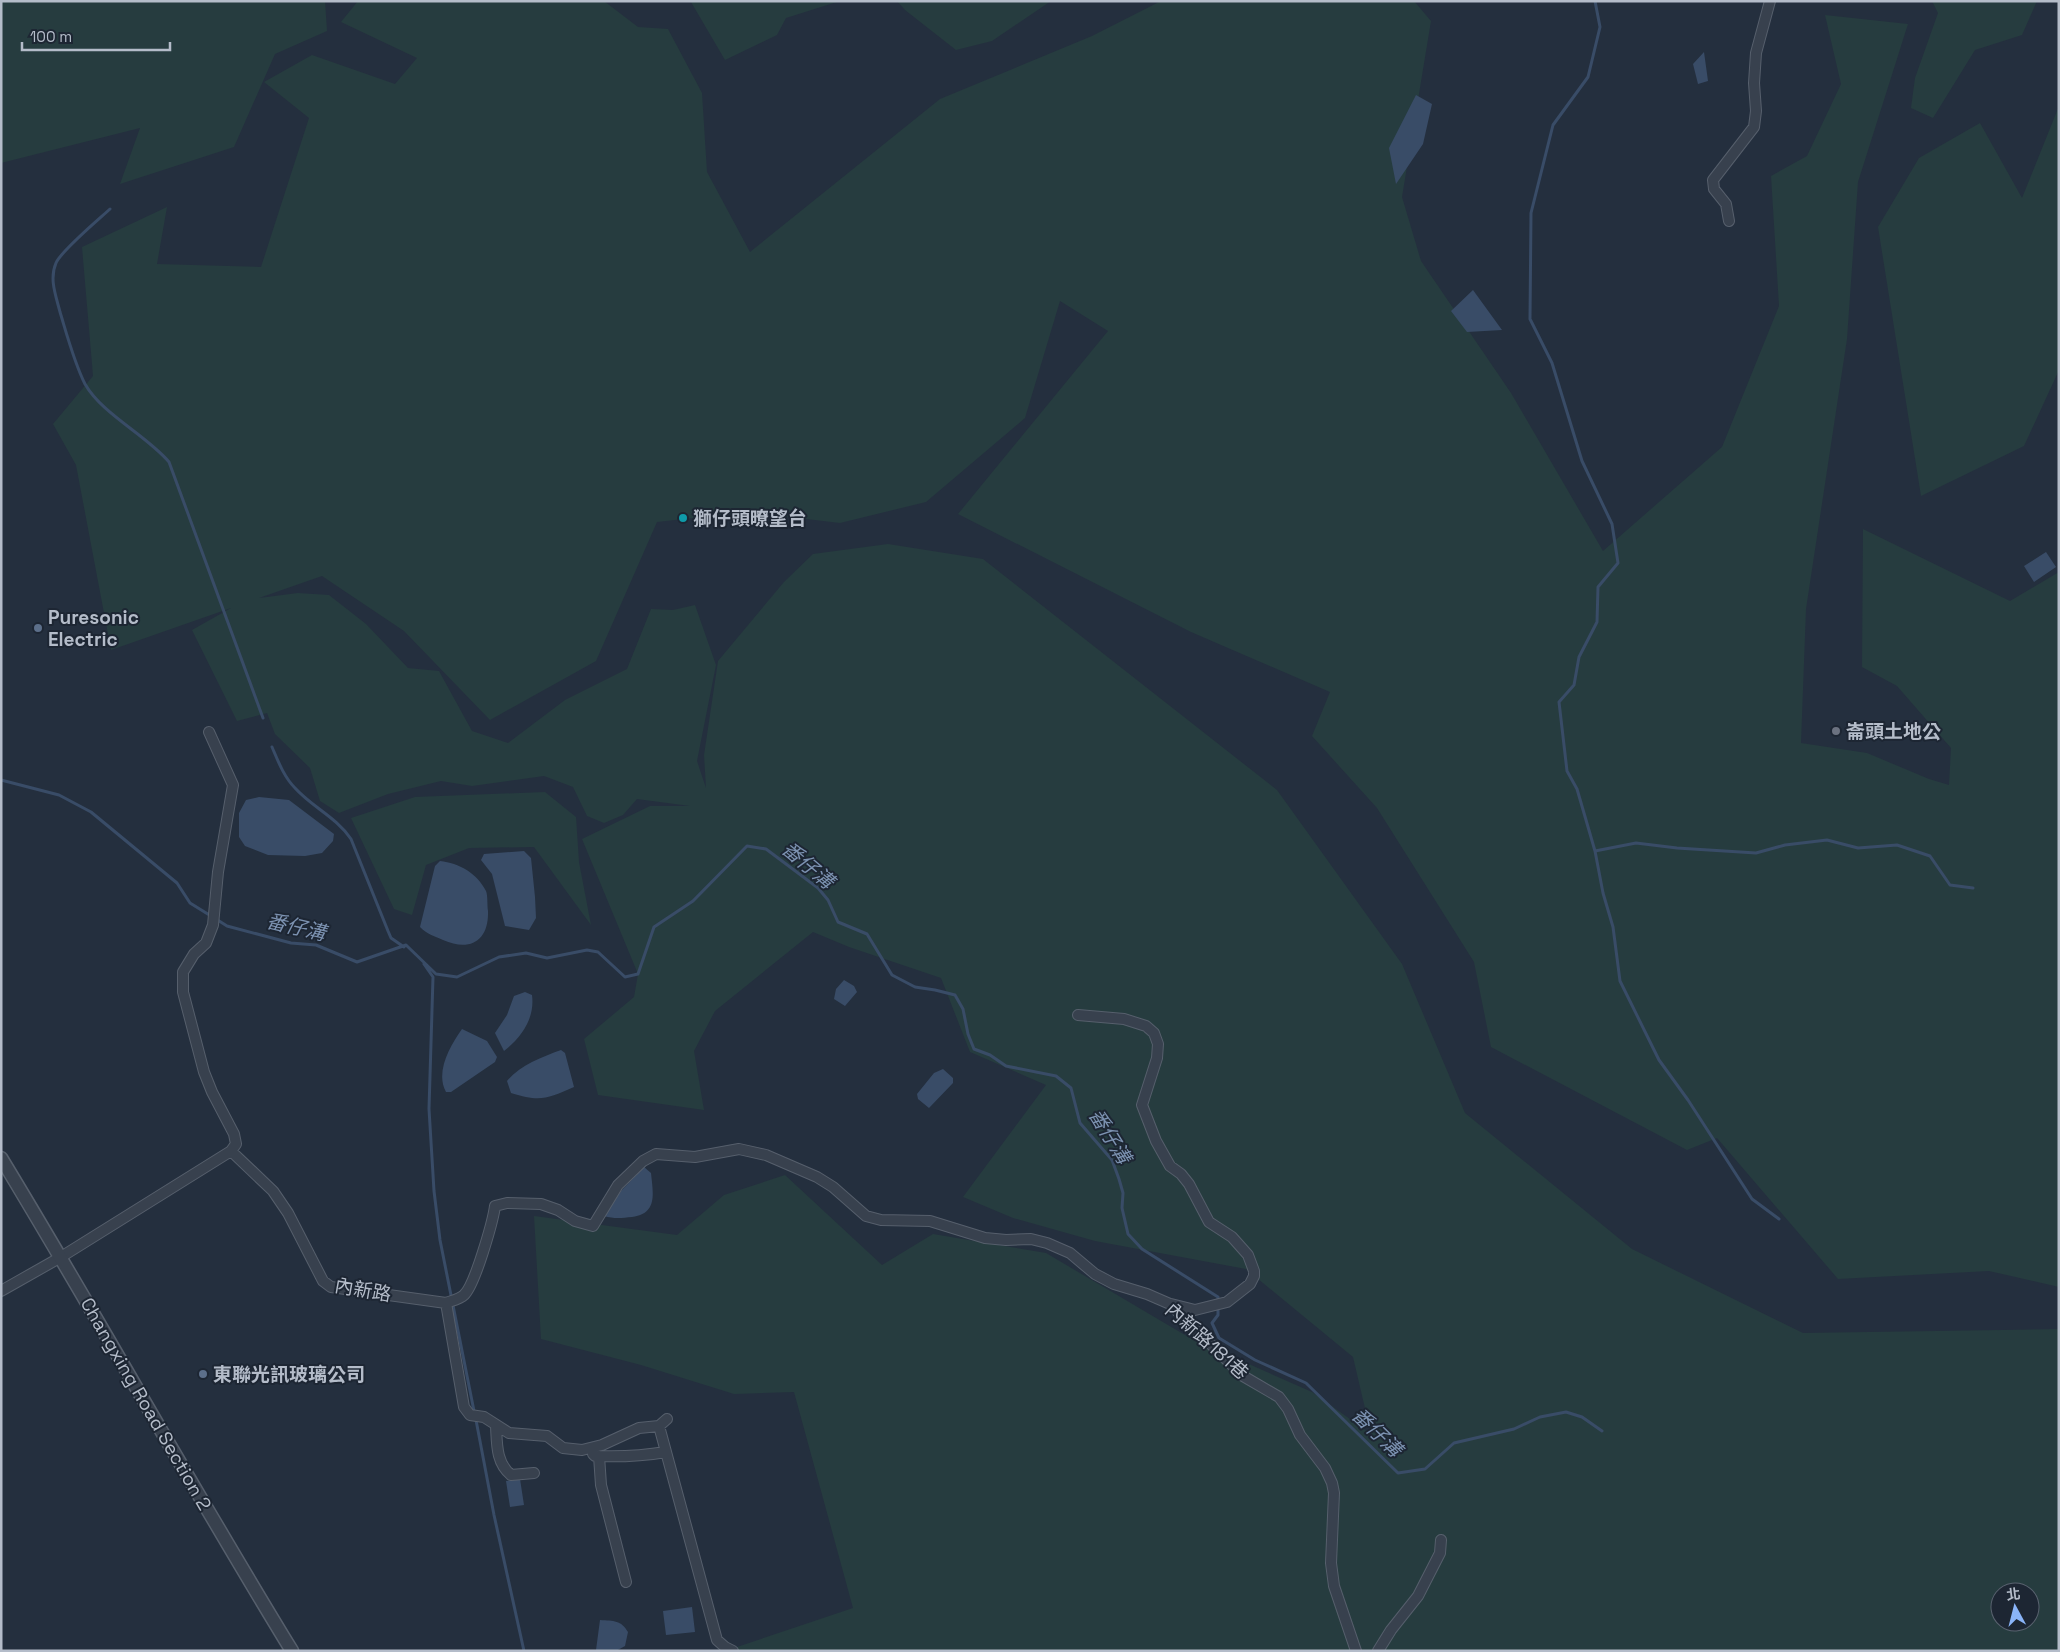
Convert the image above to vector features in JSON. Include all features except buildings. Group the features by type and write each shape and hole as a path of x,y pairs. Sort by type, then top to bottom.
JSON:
{"street":[{"path":"1729,222 1727,208 1714,189 1713,180 1754,127 1756,110 1754,83 1756,53 1770,1"},
{"path":"1,1291 61,1257 231,1151 236,1144 234,1134 212,1092 204,1072 184,992 183,972 194,954 206,943 213,925 218,872 233,785 208,732"},
{"path":"1078,1016 1124,1019 1146,1026 1154,1033 1158,1044 1157,1058 1142,1105 1156,1141 1170,1166 1190,1184 1209,1222 1232,1237 1248,1255 1254,1271 1250,1284 1227,1302 1194,1310 1170,1304"},
{"name":"內新路181巷","path":"446,1303 464,1295 472,1280 494,1220 494,1206 507,1203 541,1204 558,1210 575,1221 593,1226 618,1185 643,1161 656,1154 695,1157 739,1149 766,1155 817,1177 833,1187 866,1216 881,1220 930,1221 985,1238 1031,1240 1047,1243 1070,1253 1095,1274 1114,1284 1147,1294 1170,1304 1207,1338 1225,1360 1243,1376 1279,1397 1288,1409 1300,1435 1325,1468 1332,1483 1334,1520 1331,1563 1334,1586 1356,1651"},
{"name":"內新路","path":"231,1151 273,1191 288,1214 323,1281 331,1287 446,1303"},
{"name":"Changxing Road Section 2","path":"1,1158 61,1257 234,1556 292,1651"},
{"path":"446,1303 464,1408 470,1415 484,1417 508,1433 547,1436 563,1448 582,1450 602,1445 639,1428 658,1426 667,1419"},
{"path":"496,1426 498,1453 502,1468 511,1475 534,1473"},
{"path":"658,1426 717,1640 724,1647 733,1651"},
{"path":"587,1449 595,1456 650,1455 666,1452"},
{"path":"599,1456 601,1485 626,1582"},
{"path":"1378,1651 1391,1630 1418,1596 1440,1553 1441,1540"}],"green space":[{"path":"1,1 325,1 327,31 275,54 234,147 120,184 140,128 1,163"},
{"path":"358,1 604,1 638,27 668,29 702,93 707,172 750,252 940,99 1092,36 1161,1 1414,1 1431,21 1402,197 1421,261 1511,393 1603,551 1722,447 1779,306 1771,176 1807,156 1841,84 1825,15 1908,24 1858,182 1847,339 1806,609 1801,743 1867,753 1929,779 1949,785 1951,748 1897,686 1862,667 1863,529 2010,601 2059,572 2059,1287 1989,1271 1838,1279 1717,1138 1687,1150 1491,1047 1474,962 1377,808 1312,736 1330,692 1191,632 958,514 1108,331 1060,301 1025,418 926,502 840,523 747,512 657,522 596,661 490,720 404,631 322,576 259,598 298,593 329,595 366,624 408,668 439,671 472,731 508,743 565,700 627,669 651,609 673,610 695,605 716,665 697,761 706,788 704,755 718,661 784,582 813,554 888,544 983,559 1277,790 1402,964 1465,1113 1632,1249 1803,1333 2059,1329 2059,1651 725,1651 853,1608 794,1392 734,1394 641,1365 541,1339 534,1216 677,1235 724,1195 785,1175 882,1265 933,1234 1046,1253 1190,1338 1312,1392 1371,1434 1353,1357 1246,1269 1095,1241 1013,1218 963,1197 1046,1085 970,1052 941,978 849,947 813,932 715,1011 694,1051 704,1110 598,1095 584,1039 634,997 638,974 582,839 650,806 690,806 637,799 623,815 604,823 587,816 573,787 544,776 472,786 441,781 388,794 339,813 320,801 310,768 275,734 267,713 237,721 192,630 231,608 111,650 76,465 53,424 93,376 82,247 167,207 157,264 261,267 309,118 264,82 312,55 395,84 417,58 341,22"},
{"path":"683,1 840,1 786,18 777,35 725,60 691,2"},
{"path":"897,1 1051,1 992,41 956,50 905,10"},
{"path":"1932,1 2037,1 2022,35 1975,50 1933,118 1911,108 1915,78 1938,13"},
{"path":"2059,106 2059,370 2024,446 1921,496 1878,227 1919,158 1980,123 2022,198"},
{"path":"545,792 576,817 579,862 591,925 534,847 469,848 426,865 412,915 394,909 351,818 415,797"}],"water":[{"path":"1704,52 1708,81 1698,84 1693,64"},
{"path":"1416,95 1432,104 1423,144 1396,184 1389,148"},
{"path":"1473,290 1502,330 1467,332 1451,311"},
{"path":"2046,552 2056,567 2034,582 2024,566"},
{"path":"259,797 289,800 334,834 333,841 322,853 305,856 268,855 245,846 239,837 239,813 246,800"},
{"path":"524,851 531,858 535,897 536,918 529,930 505,926 492,874 481,860 484,854"},
{"path":"440,861 454,864 467,870 478,879 486,891 488,911 485,930 481,937 469,944 462,945 443,940 431,935 420,927 435,866"},
{"path":"844,980 854,986 857,992 845,1006 834,999 836,989"},
{"path":"525,992 532,995 529,1019 522,1033 504,1051 495,1033 507,1015 514,996"},
{"path":"462,1029 487,1041 497,1057 495,1062 451,1092 446,1092 442,1076 445,1059"},
{"path":"561,1050 565,1053 574,1087 543,1098 529,1098 511,1093 507,1081 512,1075 532,1062"},
{"path":"943,1069 953,1078 953,1083 929,1108 918,1099 917,1094 934,1073"},
{"path":"644,1167 651,1173 653,1188 652,1201 646,1212 632,1217 615,1218 604,1216 621,1191"},
{"path":"520,1479 524,1505 510,1507 506,1481"},
{"path":"692,1607 695,1632 666,1635 663,1611"},
{"path":"600,1620 613,1621 623,1625 628,1632 625,1646 616,1651 596,1650"}],"waterway":[{"path":"1595,1 1600,27 1588,77 1553,125 1531,213 1530,319 1552,363 1582,461 1612,524 1618,563 1598,587 1597,622 1579,657 1574,685 1559,702 1567,771 1577,789 1595,851 1603,893 1613,927 1620,981 1659,1060 1688,1100 1752,1199 1779,1219"},
{"path":"110,209 65,251 54,269 54,288 68,339 81,376 93,395 113,415 149,443 169,462 263,718"},
{"path":"272,747 291,784 338,824 351,839 391,938 404,947"},
{"name":"番仔溝","path":"1,780 59,795 91,812 177,883 190,903 211,916"},
{"path":"1595,851 1636,843 1677,848 1756,853 1785,845 1827,840 1858,848 1897,845 1930,856 1950,885 1973,888"},
{"name":"番仔溝","path":"216,919 227,926 291,943 316,945 357,962 406,945 436,974 457,977 499,957 526,953 547,958 587,950 598,952 625,977 638,974 654,927 693,901 747,846 766,849 818,888 828,900 838,922 867,934 892,975 915,987 955,995 963,1009 968,1034 974,1049 990,1055 1006,1066 1056,1076 1071,1088 1080,1123 1112,1160 1123,1193 1122,1208 1128,1234 1142,1249 1218,1297 1218,1315 1212,1323 1219,1338 1255,1360 1306,1383 1398,1473 1425,1469 1454,1443 1514,1429 1540,1417 1566,1412 1582,1417 1602,1431"},
{"path":"424,964 433,977 429,1109 434,1191 440,1240 474,1411"},
{"path":"476,1420 494,1515 524,1651"}],"place":[{"name":"獅仔頭暸望台","path":"683,518"},
{"name":"Puresonic Electric","path":"38,628"},
{"name":"崙頭土地公","path":"1836,731"},
{"name":"東聯光訊玻璃公司","path":"203,1374"}]}
